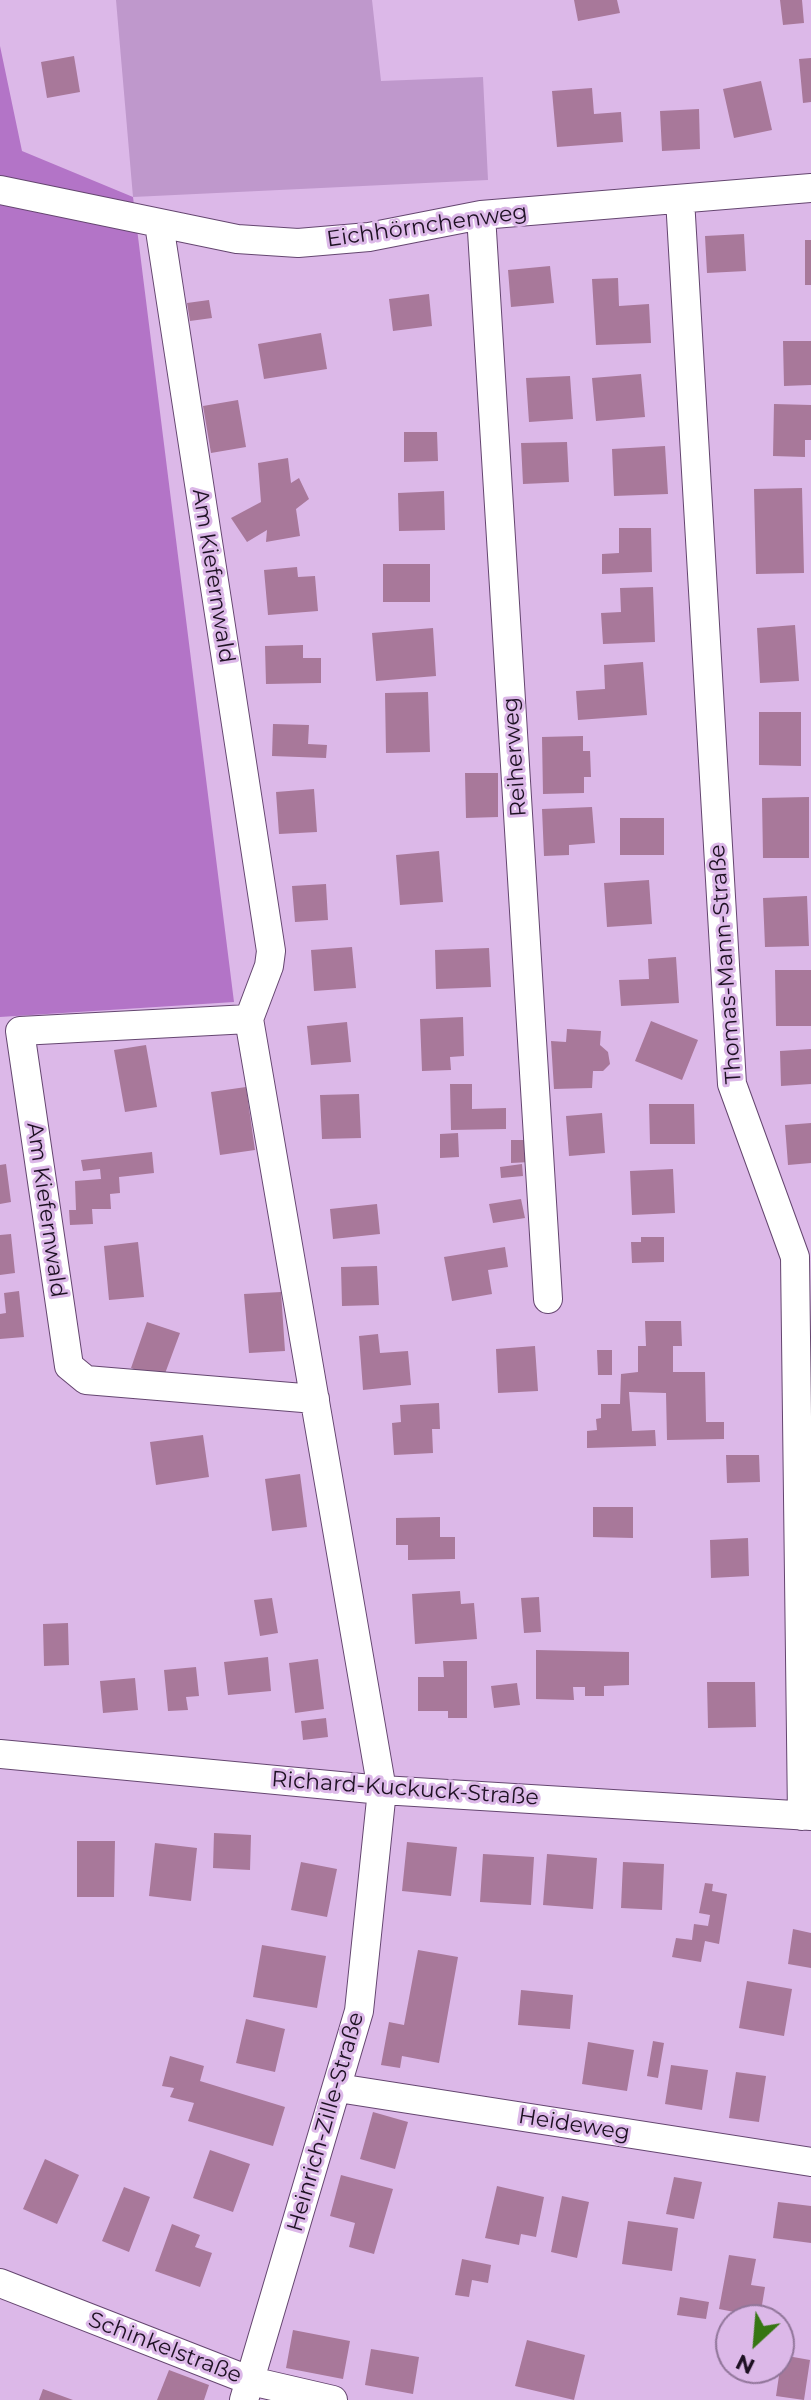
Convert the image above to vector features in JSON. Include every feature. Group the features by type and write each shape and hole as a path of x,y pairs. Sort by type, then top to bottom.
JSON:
{"street":[{"name":"Eichhörnchenweg","path":"0,190 237,239 298,243 369,237 481,215 811,188"},
{"name":"Thomas-Mann-Straße","path":"680,199 732,1084 795,1257 807,1816"},
{"name":"Reiherweg","path":"481,215 548,1299"},
{"name":"Am Kiefernwald","path":"159,224 271,951 269,966 249,1019 20,1031 69,1366 86,1380 315,1399"},
{"path":"249,1019 382,1790"},
{"name":"Richard-Kuckuck-Straße","path":"0,1754 382,1790 807,1816"},
{"name":"Heinrich-Zille-Straße","path":"248,2391 359,2011 382,1790"},
{"name":"Heideweg","path":"338,2088 811,2162"},
{"name":"Schinkelstraße","path":"0,2283 248,2391 333,2400"}],"shaded area":[{"path":"116,0 372,0 381,81 483,77 488,180 133,197"},
{"path":"0,46 22,151 133,197 234,1002 0,1017"}],"building":[{"path":"574,0 617,0 620,13 578,21"},
{"path":"780,0 802,0 804,23 783,25"},
{"path":"74,56 80,92 47,98 41,62"},
{"path":"811,58 811,102 803,103 799,59"},
{"path":"761,81 772,130 734,138 723,89"},
{"path":"592,88 594,114 621,112 623,142 557,147 552,91"},
{"path":"699,109 700,149 662,151 660,111"},
{"path":"744,234 746,271 707,273 705,236"},
{"path":"805,240 811,240 811,285 805,285"},
{"path":"550,266 554,303 511,307 508,270"},
{"path":"618,278 619,306 649,304 651,343 596,345 592,279"},
{"path":"429,294 432,326 393,331 389,299"},
{"path":"209,300 212,318 190,321 187,303"},
{"path":"321,333 327,369 264,379 258,344"},
{"path":"783,341 811,341 811,385 784,386"},
{"path":"641,374 645,417 596,421 592,378"},
{"path":"570,376 573,419 529,422 526,378"},
{"path":"238,400 246,447 211,453 203,406"},
{"path":"774,404 811,405 811,440 805,440 805,457 773,456"},
{"path":"404,432 437,432 438,461 404,462"},
{"path":"567,442 569,482 523,484 521,443"},
{"path":"665,446 668,494 614,496 612,449"},
{"path":"288,458 291,483 299,478 309,499 296,509 300,536 266,542 267,530 247,542 231,518 261,502 258,463"},
{"path":"802,488 804,573 756,574 754,489"},
{"path":"444,491 445,530 399,531 398,493"},
{"path":"619,528 651,528 652,572 602,574 602,554 619,553"},
{"path":"383,564 430,564 430,602 383,602"},
{"path":"297,567 298,577 315,576 318,611 268,615 264,570"},
{"path":"653,587 655,642 603,644 601,613 621,612 620,588"},
{"path":"795,625 799,681 760,683 757,628"},
{"path":"433,628 436,676 376,681 372,633"},
{"path":"303,645 303,658 321,658 321,683 266,684 265,646"},
{"path":"643,662 647,715 578,720 576,691 605,689 604,665"},
{"path":"428,692 430,752 386,753 385,693"},
{"path":"759,712 801,712 801,766 759,765"},
{"path":"273,724 309,725 308,744 327,745 326,758 272,756"},
{"path":"583,736 583,751 590,751 591,777 584,777 584,793 543,794 542,737"},
{"path":"465,773 498,773 498,817 466,818"},
{"path":"314,789 317,832 279,834 276,792"},
{"path":"809,797 809,858 763,858 762,798"},
{"path":"592,807 595,843 569,845 569,855 544,856 542,809"},
{"path":"620,818 664,818 664,855 620,855"},
{"path":"439,851 443,902 400,905 396,855"},
{"path":"649,880 652,924 607,927 604,883"},
{"path":"326,884 328,920 295,922 292,886"},
{"path":"807,896 809,946 765,947 763,898"},
{"path":"352,947 356,988 314,991 311,950"},
{"path":"489,948 491,987 436,989 435,950"},
{"path":"676,957 679,1003 621,1006 619,980 649,979 648,959"},
{"path":"775,970 811,970 811,1026 776,1026"},
{"path":"463,1017 464,1056 450,1057 451,1070 422,1071 420,1019"},
{"path":"651,1021 698,1040 682,1080 635,1061"},
{"path":"347,1022 351,1062 311,1065 307,1026"},
{"path":"567,1029 601,1031 600,1045 608,1052 610,1064 603,1071 593,1071 592,1088 554,1089 551,1041 566,1042"},
{"path":"146,1045 157,1107 125,1112 114,1050"},
{"path":"811,1049 811,1084 781,1086 780,1051"},
{"path":"450,1084 472,1084 472,1109 506,1108 506,1129 451,1130"},
{"path":"246,1087 255,1150 220,1155 211,1092"},
{"path":"359,1094 361,1138 322,1139 320,1095"},
{"path":"649,1104 694,1104 695,1144 650,1144"},
{"path":"602,1113 605,1153 569,1156 566,1116"},
{"path":"811,1123 811,1163 788,1165 785,1125"},
{"path":"458,1133 459,1157 440,1158 440,1134"},
{"path":"511,1140 529,1140 530,1162 511,1163"},
{"path":"152,1152 154,1173 119,1177 120,1193 110,1194 111,1209 92,1209 93,1224 70,1225 69,1210 76,1210 75,1181 101,1179 100,1169 83,1171 81,1160"},
{"path":"6,1164 11,1202 0,1204 0,1165"},
{"path":"522,1164 523,1176 501,1178 500,1167"},
{"path":"673,1169 675,1213 632,1215 630,1171"},
{"path":"521,1199 525,1218 493,1223 489,1204"},
{"path":"377,1204 380,1234 333,1239 330,1209"},
{"path":"11,1234 15,1273 0,1275 0,1235"},
{"path":"641,1237 664,1237 664,1262 632,1263 631,1242 641,1242"},
{"path":"138,1242 144,1297 109,1300 104,1246"},
{"path":"505,1247 508,1267 488,1270 492,1294 452,1301 444,1257"},
{"path":"377,1266 379,1305 342,1306 341,1267"},
{"path":"19,1291 24,1337 0,1339 0,1314 6,1313 4,1293"},
{"path":"281,1292 285,1351 249,1353 244,1294"},
{"path":"645,1321 681,1321 682,1346 673,1346 673,1372 705,1372 706,1422 724,1422 724,1439 667,1440 666,1393 629,1392 632,1431 655,1430 656,1446 587,1448 587,1431 597,1430 596,1419 601,1418 601,1404 620,1404 621,1374 638,1372 638,1346 646,1346"},
{"path":"147,1322 180,1333 163,1379 131,1368"},
{"path":"378,1334 380,1353 408,1351 411,1385 363,1390 359,1336"},
{"path":"535,1346 538,1391 498,1393 496,1349"},
{"path":"597,1350 612,1350 612,1375 598,1375"},
{"path":"439,1403 440,1429 432,1429 433,1453 394,1455 392,1423 401,1422 400,1405"},
{"path":"203,1435 209,1477 156,1485 150,1442"},
{"path":"726,1455 759,1455 760,1482 727,1483"},
{"path":"300,1474 307,1527 272,1531 265,1479"},
{"path":"593,1507 633,1507 633,1538 593,1537"},
{"path":"440,1517 440,1537 455,1537 455,1559 408,1560 408,1545 396,1545 396,1518"},
{"path":"748,1538 749,1576 711,1578 710,1540"},
{"path":"460,1591 461,1604 474,1603 477,1639 415,1644 412,1594"},
{"path":"539,1597 541,1632 524,1633 521,1598"},
{"path":"272,1598 278,1633 260,1636 254,1600"},
{"path":"68,1623 69,1665 44,1666 43,1624"},
{"path":"536,1650 629,1652 629,1685 604,1686 604,1696 585,1696 585,1687 573,1687 574,1700 536,1699"},
{"path":"268,1657 271,1691 228,1695 224,1662"},
{"path":"318,1659 324,1709 295,1713 289,1663"},
{"path":"443,1661 467,1661 467,1718 448,1718 448,1711 418,1711 418,1677 444,1677"},
{"path":"196,1667 199,1696 186,1697 188,1710 168,1711 164,1670"},
{"path":"135,1678 138,1710 103,1713 100,1681"},
{"path":"707,1682 755,1682 756,1727 708,1728"},
{"path":"517,1683 520,1705 494,1708 491,1686"},
{"path":"326,1718 328,1737 303,1740 301,1721"},
{"path":"214,1833 251,1835 250,1870 213,1868"},
{"path":"77,1841 115,1841 114,1897 77,1897"},
{"path":"407,1842 457,1847 451,1896 402,1891"},
{"path":"155,1843 197,1848 191,1901 149,1896"},
{"path":"483,1854 534,1857 531,1905 480,1902"},
{"path":"547,1854 597,1858 593,1909 543,1905"},
{"path":"301,1862 337,1869 327,1917 291,1910"},
{"path":"623,1862 664,1864 662,1910 621,1908"},
{"path":"705,1883 713,1884 712,1891 727,1894 719,1944 705,1941 701,1962 672,1957 676,1938 692,1940 694,1924 708,1926 710,1915 699,1913"},
{"path":"793,1929 811,1933 811,1968 788,1964"},
{"path":"262,1945 326,1956 317,2008 253,1997"},
{"path":"418,1950 458,1957 439,2063 402,2056 400,2068 381,2065 389,2022 404,2025"},
{"path":"747,1981 792,1989 784,2036 739,2028"},
{"path":"521,1990 573,1995 570,2029 518,2025"},
{"path":"246,2019 285,2029 275,2072 236,2063"},
{"path":"653,2041 664,2043 658,2078 647,2076"},
{"path":"588,2042 634,2050 627,2091 582,2084"},
{"path":"170,2056 204,2066 200,2081 285,2107 273,2146 188,2121 194,2103 170,2097 174,2088 162,2086"},
{"path":"671,2065 708,2070 702,2110 665,2104"},
{"path":"736,2072 766,2076 759,2122 729,2118"},
{"path":"373,2112 408,2122 395,2169 360,2159"},
{"path":"210,2150 250,2164 233,2212 193,2198"},
{"path":"45,2159 79,2175 57,2224 23,2209"},
{"path":"341,2175 393,2189 374,2254 349,2247 355,2223 330,2216"},
{"path":"674,2177 702,2182 694,2219 666,2214"},
{"path":"497,2186 544,2197 536,2237 521,2234 519,2245 485,2238"},
{"path":"124,2187 150,2197 129,2252 102,2241"},
{"path":"562,2196 589,2202 577,2258 551,2252"},
{"path":"778,2202 811,2206 811,2243 773,2238"},
{"path":"628,2221 678,2228 672,2271 622,2264"},
{"path":"172,2224 200,2235 195,2247 212,2253 200,2287 155,2271"},
{"path":"729,2255 756,2259 751,2285 765,2287 762,2304 720,2304"},
{"path":"462,2259 491,2265 488,2283 472,2280 469,2297 455,2295"},
{"path":"680,2297 709,2302 706,2319 677,2315"},
{"path":"293,2330 350,2341 343,2379 286,2368"},
{"path":"527,2340 585,2355 574,2400 515,2386"},
{"path":"371,2349 419,2357 413,2394 365,2385"},
{"path":"795,2357 810,2360 804,2400 776,2396 778,2384 795,2384"},
{"path":"169,2370 209,2385 204,2400 157,2400"},
{"path":"43,2389 73,2400 39,2400"}]}
